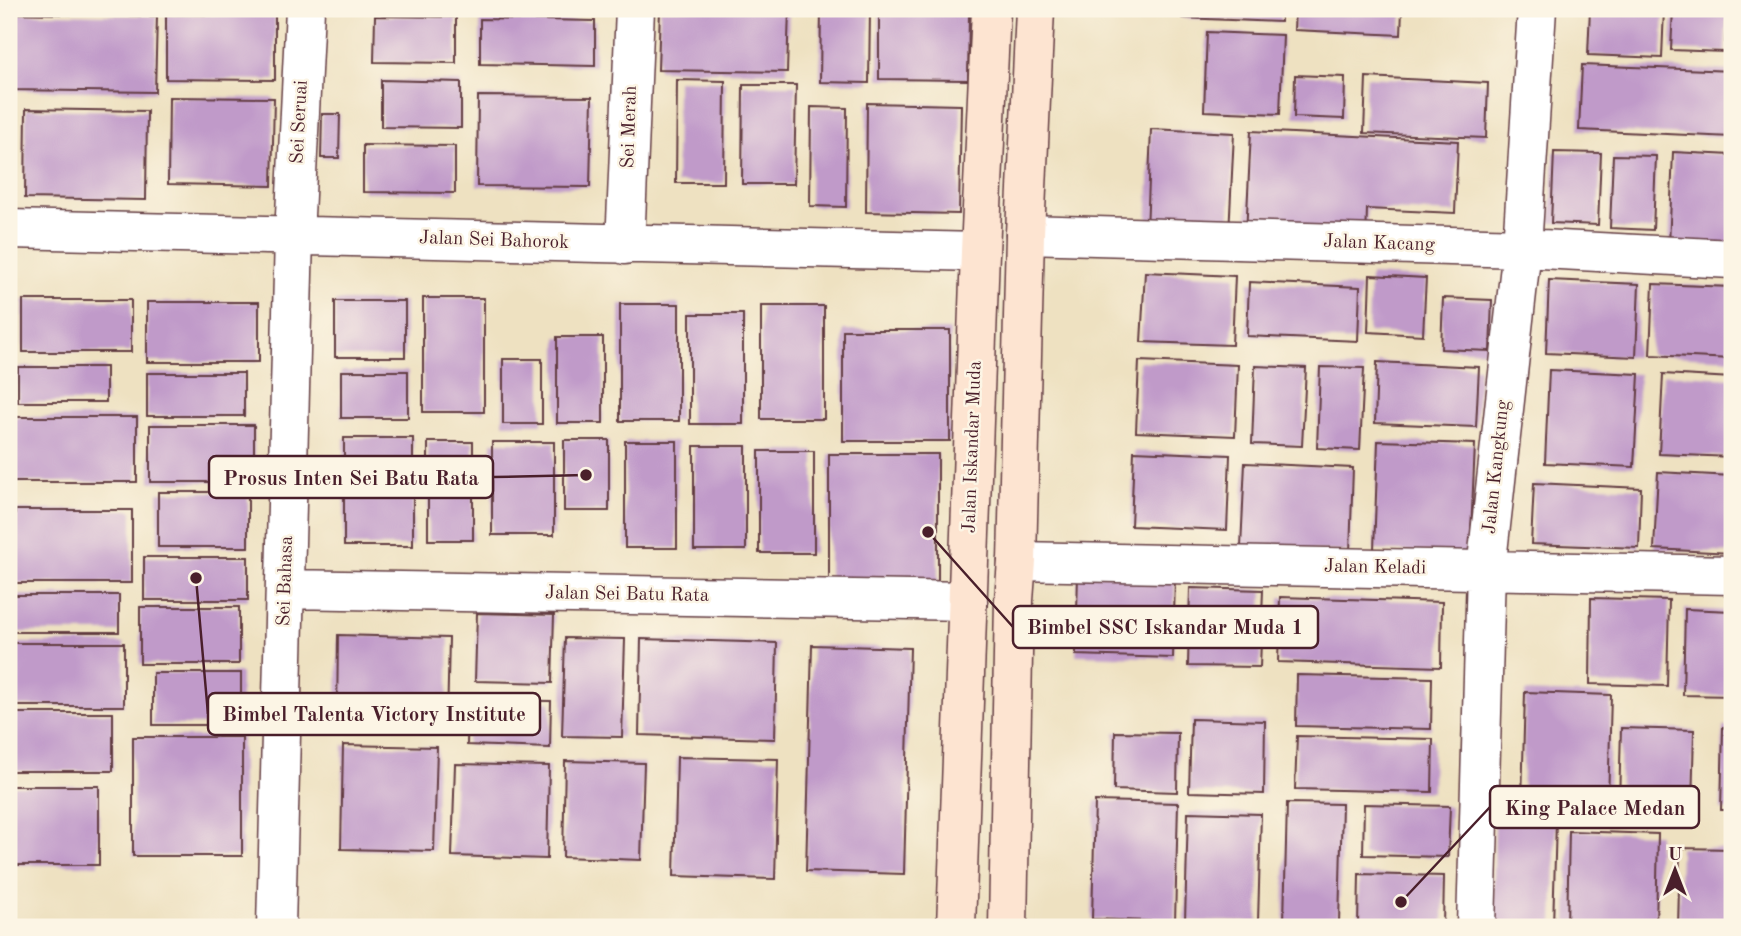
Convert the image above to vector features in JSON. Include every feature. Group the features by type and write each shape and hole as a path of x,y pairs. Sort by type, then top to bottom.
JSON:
{"main road":[{"name":"Jalan Iskandar Muda","path":"956,927 991,9"},
{"path":"1008,927 1014,600 1035,9"},
{"path":"980,252 1025,245"},
{"path":"968,601 1014,600"}],"street":[{"name":"Sei Seruai","path":"294,236 305,9"},
{"name":"Sei Merah","path":"625,245 635,9"},
{"name":"Jalan Kangkung","path":"1476,927 1486,570 1522,248 1537,9"},
{"name":"Jalan Sei Bahorok","path":"9,229 980,252"},
{"name":"Sei Bahasa","path":"276,927 294,236"},
{"name":"Jalan Kacang","path":"1025,245 1522,248 1732,259"},
{"name":"Jalan Keladi","path":"1017,561 1732,575"},
{"name":"Jalan Sei Batu Rata","path":"286,589 968,601"}],"building":[{"path":"660,9 789,9 787,72 658,70"},
{"path":"821,9 870,9 869,83 820,82"},
{"path":"1182,9 1281,9 1281,22 1182,18"},
{"path":"1295,9 1402,9 1401,35 1294,30"},
{"path":"1590,9 1664,9 1662,58 1588,55"},
{"path":"1673,9 1727,9 1725,52 1671,50"},
{"path":"879,11 969,13 968,80 879,79"},
{"path":"9,13 157,16 155,92 9,90"},
{"path":"166,14 275,15 275,80 166,79"},
{"path":"375,16 456,17 456,63 374,62"},
{"path":"480,19 595,21 595,66 480,64"},
{"path":"1207,32 1283,35 1280,114 1204,111"},
{"path":"1582,65 1732,71 1732,137 1579,130"},
{"path":"1295,75 1345,77 1344,119 1294,117"},
{"path":"1366,77 1488,83 1486,138 1364,133"},
{"path":"381,80 461,82 461,128 381,127"},
{"path":"677,80 725,81 724,183 676,183"},
{"path":"743,85 796,85 794,184 742,184"},
{"path":"478,96 592,97 590,187 477,186"},
{"path":"169,97 274,98 272,186 168,184"},
{"path":"867,103 961,105 959,214 866,212"},
{"path":"811,107 847,108 846,207 810,206"},
{"path":"26,109 147,111 146,200 25,198"},
{"path":"322,114 340,114 339,158 321,158"},
{"path":"1151,129 1234,133 1229,234 1147,231"},
{"path":"1251,131 1458,141 1455,213 1367,209 1366,240 1246,235"},
{"path":"363,145 455,146 455,193 363,192"},
{"path":"1554,152 1601,153 1598,225 1551,223"},
{"path":"1673,152 1732,155 1732,249 1669,246"},
{"path":"1613,155 1656,156 1653,230 1610,228"},
{"path":"1145,272 1235,276 1232,345 1141,342"},
{"path":"1370,275 1426,278 1423,335 1368,332"},
{"path":"1549,280 1639,284 1636,357 1546,353"},
{"path":"1249,282 1360,287 1358,341 1247,336"},
{"path":"1653,284 1732,287 1732,359 1650,355"},
{"path":"423,298 484,298 484,412 423,412"},
{"path":"1443,298 1492,300 1490,351 1441,349"},
{"path":"23,300 131,300 131,352 23,352"},
{"path":"335,301 405,301 405,357 335,357"},
{"path":"147,302 259,302 259,362 147,362"},
{"path":"620,304 679,304 679,421 620,421"},
{"path":"761,306 824,306 824,419 761,419"},
{"path":"690,314 743,314 743,424 690,424"},
{"path":"843,330 950,330 950,441 843,441"},
{"path":"557,337 603,337 603,423 557,423"},
{"path":"503,359 542,359 542,424 503,424"},
{"path":"1139,361 1238,365 1235,436 1136,432"},
{"path":"1377,362 1479,367 1476,427 1375,423"},
{"path":"1255,366 1306,368 1302,446 1252,444"},
{"path":"18,367 106,367 106,402 18,402"},
{"path":"1320,367 1364,368 1360,450 1317,448"},
{"path":"1549,370 1639,374 1634,467 1545,463"},
{"path":"341,371 408,371 408,418 341,418"},
{"path":"147,373 244,373 244,416 147,416"},
{"path":"1663,374 1732,378 1732,457 1659,454"},
{"path":"9,417 137,417 137,482 9,482"},
{"path":"150,425 254,425 254,482 150,482"},
{"path":"344,438 413,438 413,546 344,546"},
{"path":"564,440 609,440 609,511 564,511"},
{"path":"625,441 677,441 677,548 625,548"},
{"path":"1378,441 1475,444 1470,554 1374,550"},
{"path":"428,442 473,442 473,540 428,540"},
{"path":"492,442 554,442 554,535 492,535"},
{"path":"694,446 746,446 746,550 694,550"},
{"path":"759,451 814,451 814,553 759,553"},
{"path":"1134,451 1230,455 1227,530 1131,526"},
{"path":"829,454 938,454 938,583 829,583"},
{"path":"1245,463 1353,468 1350,552 1241,547"},
{"path":"1658,472 1732,476 1732,553 1654,549"},
{"path":"1534,483 1641,488 1639,548 1531,544"},
{"path":"158,492 248,492 248,547 158,547"},
{"path":"15,510 132,510 132,583 15,583"},
{"path":"144,557 248,557 248,600 144,600"},
{"path":"1078,574 1175,577 1173,658 1076,655"},
{"path":"1190,588 1263,590 1260,667 1188,666"},
{"path":"13,595 119,595 119,632 13,632"},
{"path":"1280,597 1442,602 1441,667 1278,662"},
{"path":"1591,598 1669,600 1667,686 1590,684"},
{"path":"140,607 239,607 239,664 140,664"},
{"path":"1685,609 1732,611 1732,696 1683,695"},
{"path":"477,613 554,615 552,683 475,681"},
{"path":"338,635 449,638 447,723 337,720"},
{"path":"565,638 625,639 622,737 562,736"},
{"path":"641,639 777,643 775,739 639,735"},
{"path":"9,643 124,643 124,706 9,706"},
{"path":"812,645 910,648 904,874 806,871"},
{"path":"153,673 241,673 241,725 153,725"},
{"path":"1297,675 1432,678 1431,729 1296,726"},
{"path":"1525,692 1611,695 1608,804 1522,801"},
{"path":"468,700 551,701 550,748 467,745"},
{"path":"9,713 113,713 113,771 9,771"},
{"path":"1191,719 1265,721 1264,794 1189,792"},
{"path":"1723,727 1732,727 1732,810 1721,810"},
{"path":"1621,728 1694,730 1692,806 1619,804"},
{"path":"1115,732 1178,733 1177,792 1114,790"},
{"path":"1297,736 1433,739 1432,792 1295,789"},
{"path":"133,737 242,737 242,856 133,856"},
{"path":"343,745 437,747 434,851 341,849"},
{"path":"677,757 778,759 775,879 674,876"},
{"path":"565,761 644,763 641,860 563,857"},
{"path":"455,764 549,766 547,859 452,856"},
{"path":"9,786 99,786 99,865 9,865"},
{"path":"1095,801 1178,803 1175,922 1092,919"},
{"path":"1287,803 1342,804 1339,923 1284,922"},
{"path":"1364,804 1450,806 1448,857 1363,855"},
{"path":"1188,812 1261,814 1258,922 1185,921"},
{"path":"1495,818 1556,820 1553,927 1493,927"},
{"path":"1569,831 1658,834 1656,927 1567,927"},
{"path":"1680,848 1732,849 1732,927 1678,927"},
{"path":"1359,874 1444,876 1443,927 1358,927"}],"place":[{"name":"Prosus Inten Sei Batu Rata","path":"586,475"},
{"name":"Bimbel SSC Iskandar Muda 1","path":"928,532"},
{"name":"Bimbel Talenta Victory Institute","path":"196,578"},
{"name":"King Palace Medan","path":"1401,902"}]}
